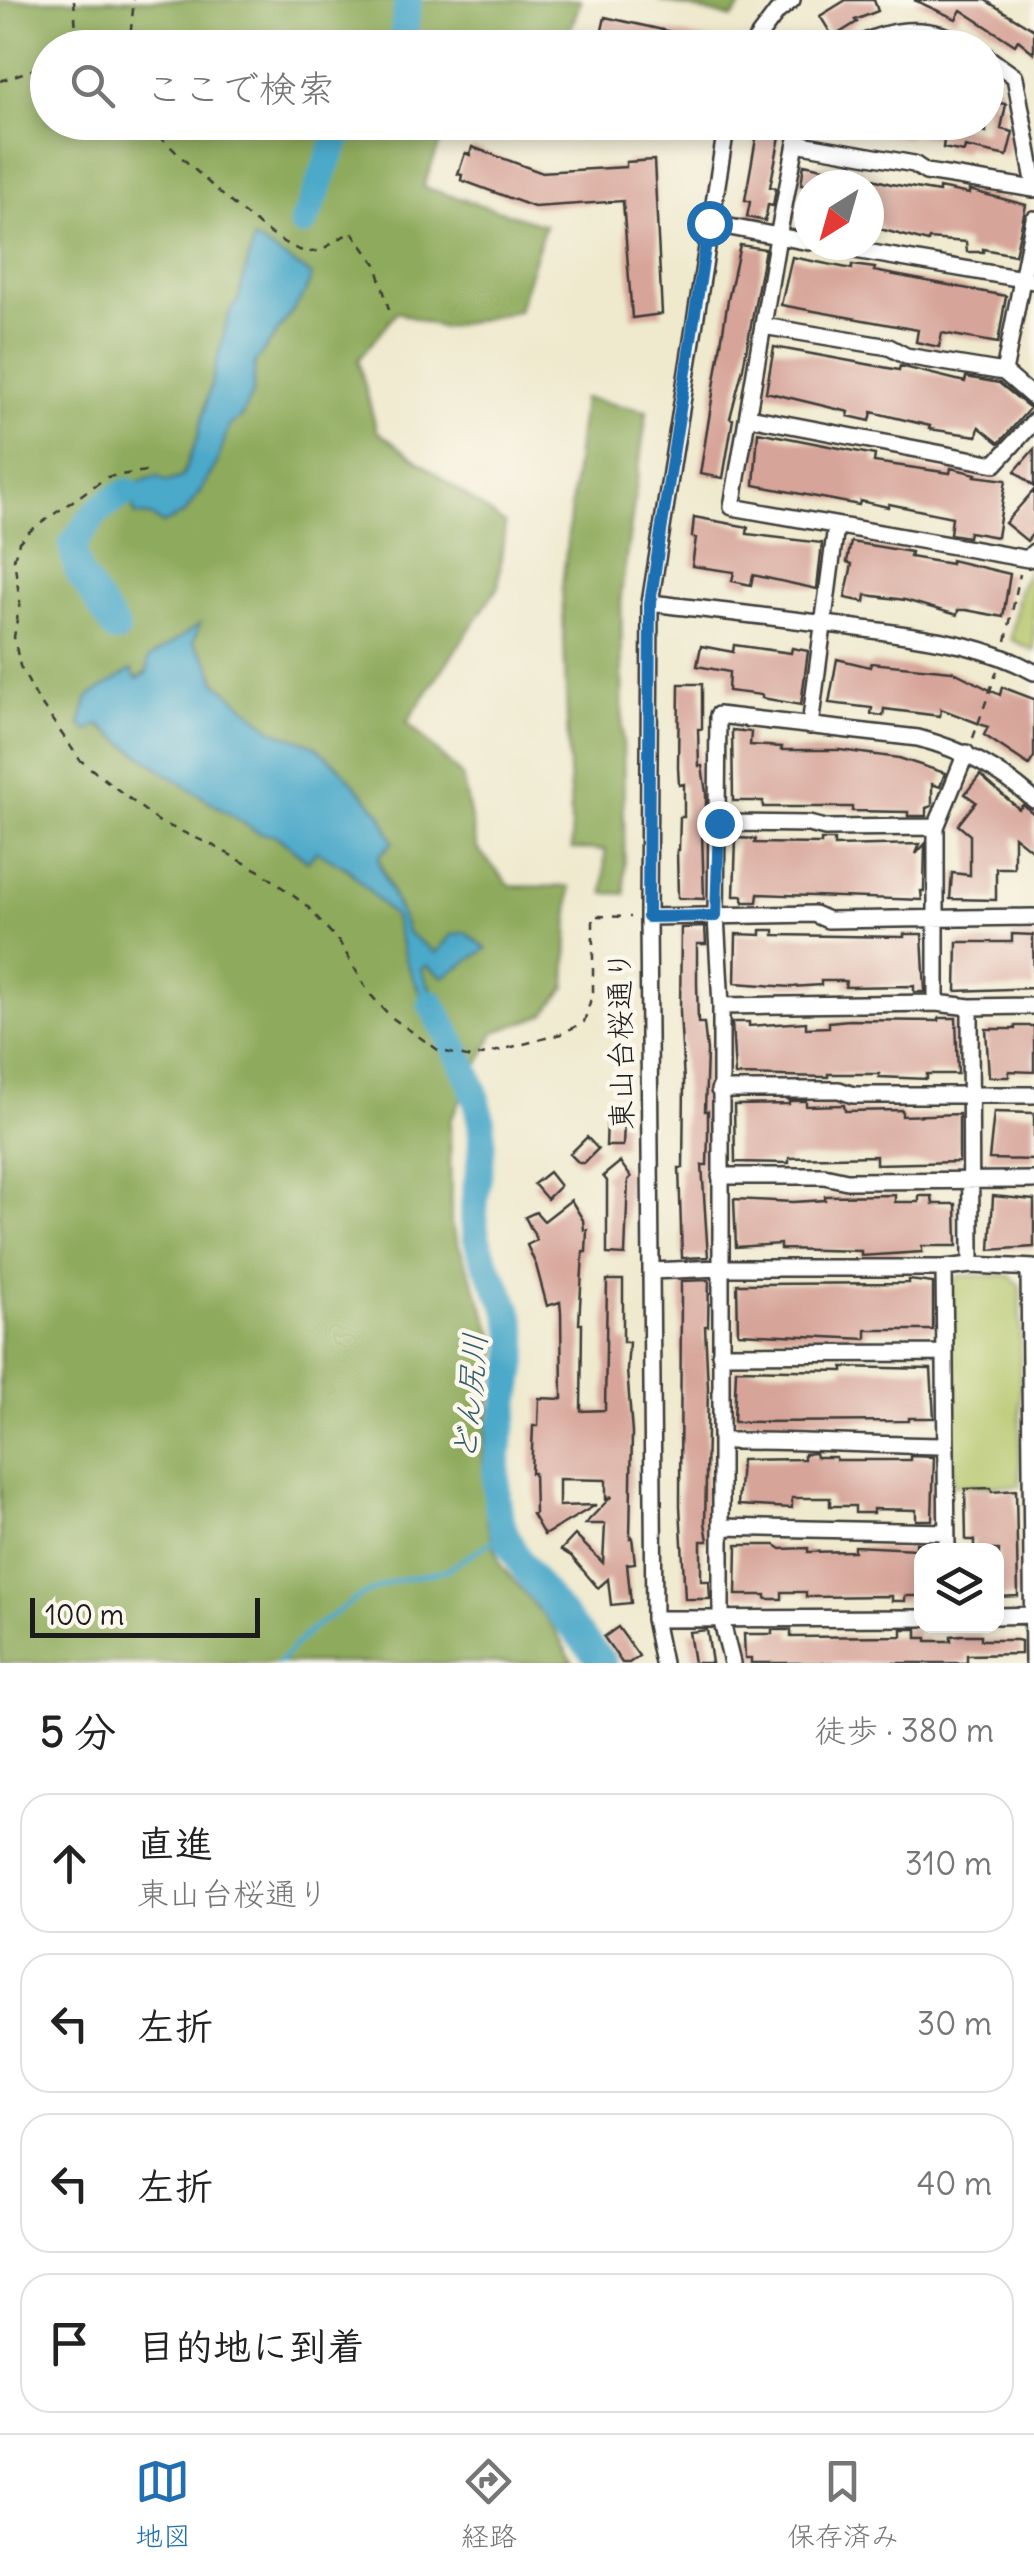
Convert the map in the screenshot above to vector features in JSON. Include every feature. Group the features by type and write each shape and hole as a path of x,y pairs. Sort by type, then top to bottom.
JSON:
{"street":[{"path":"764,30 792,0"},
{"path":"796,143 914,164 926,172 1034,185 1015,76 1004,68"},
{"name":"東山台桜通り","path":"662,1663 654,1618 648,917 650,603 724,140"},
{"path":"797,140 732,507 1031,555"},
{"path":"1004,372 1029,280 1034,219"},
{"path":"709,223 794,240"},
{"path":"884,255 1029,280"},
{"path":"763,326 1004,372 1034,398"},
{"path":"748,417 995,464 1034,420"},
{"path":"810,726 836,526"},
{"path":"650,603 962,644 1004,655 1034,672"},
{"path":"732,1663 721,1618 722,1006 716,916 718,715 918,738 966,753 991,766 1034,800"},
{"path":"936,1003 936,826 966,753"},
{"path":"719,823 809,824 824,828 936,826"},
{"path":"648,917 1034,917"},
{"path":"722,1006 1034,1006"},
{"path":"970,1007 971,1265"},
{"path":"720,1090 838,1090 853,1095 1034,1094"},
{"path":"720,1176 1034,1180"},
{"path":"651,1272 971,1265 1031,1268 1034,1663"},
{"path":"944,1268 946,1543"},
{"path":"720,1354 945,1354"},
{"path":"720,1441 828,1440 857,1445 946,1446"},
{"path":"721,1527 946,1532"},
{"path":"1004,1616 1033,1616"},
{"path":"654,1618 914,1618"}],"path":[{"path":"74,0 75,30"},
{"path":"130,30 134,0"},
{"path":"0,81 30,70"},
{"path":"164,140 226,199 283,242 307,253 352,232 376,264 389,310"},
{"path":"146,471 107,477 30,531 18,542 14,559 20,602 14,637 20,666 36,698 80,760 158,822 214,846 262,873 306,906 340,943 369,993 390,1017 438,1050 472,1058 561,1034 584,1022 593,992 593,916 648,917"},
{"path":"1006,640 1016,581 1031,555"},
{"path":"966,753 998,670"}],"green space":[{"path":"0,0 581,0 570,30 30,30 30,140 441,140 423,187 545,225 518,311 442,328 397,312 358,360 377,431 505,524 498,587 407,722 462,776 477,848 510,886 570,887 566,987 544,1015 495,1032 450,1121 451,1225 497,1343 483,1458 487,1523 500,1564 553,1627 573,1663 0,1663","holes":["199,627 193,642 209,662 216,682 274,731 314,745 378,857 408,933 436,953 451,936 427,966 420,969 436,998 406,962 394,917 348,869 317,850 308,861 275,835 259,833 98,725 132,671 136,680"]},
{"path":"658,0 746,0 732,18"},
{"path":"583,398 647,411 621,594 625,894 604,893 605,850 572,849 562,588"},
{"path":"1034,563 1034,651 1011,639 1019,589"},
{"path":"960,1276 1010,1276 1020,1286 1020,1486 952,1485 950,1287"}],"water":[{"path":"254,239 312,275 304,295 255,363 253,392 241,417 229,426 217,463 185,513 163,524 150,516 136,515 133,506 126,502 131,484 157,476 167,482 182,477 197,439 229,313 238,300"},
{"path":"200,624 193,642 209,662 216,682 274,731 314,745 381,814 393,842 379,856 379,863 408,933 436,953 451,935 465,932 487,949 443,977 427,966 421,969 436,999 426,1006 406,962 394,917 348,869 317,851 308,861 275,835 259,833 170,776 99,725 88,731 80,725 88,697 131,670 137,679 147,673 148,659"}],"building":[{"path":"846,0 874,0 878,11 855,20 844,30 829,30 820,16"},
{"path":"914,0 985,0 1034,30 1034,53 1018,40 1015,45 1004,38 1004,30 992,30 961,10 956,19"},
{"path":"605,17 663,30 602,30"},
{"path":"1004,130 1013,132 1007,156 965,147 964,152 943,148 944,140 1004,140"},
{"path":"756,140 779,140 770,187 776,188 773,206 768,205 765,221 747,217 750,202 745,200"},
{"path":"472,147 540,172 626,167 626,162 654,160 662,314 632,318 623,201 534,207 461,180 462,175 458,174 465,153 470,155"},
{"path":"804,164 832,170 803,170"},
{"path":"884,182 939,192 939,188 969,194 969,190 1026,205 1015,255 983,249 967,252 966,242 928,242 884,230"},
{"path":"740,245 765,249 730,418 733,419 723,478 700,474"},
{"path":"792,257 852,269 852,265 875,268 874,271 1006,296 998,343 942,333 939,347 916,342 918,330 781,305"},
{"path":"774,347 899,370 900,366 965,382 966,377 999,383 1030,408 999,443 979,427 977,436 929,429 930,426 872,412 870,421 848,416 849,412 766,392"},
{"path":"758,432 875,455 874,462 950,473 951,468 1006,480 997,537 969,532 968,537 950,534 952,517 754,485"},
{"path":"1034,449 1034,487 1015,471"},
{"path":"1034,490 1034,532 1027,541 1005,523"},
{"path":"694,517 748,527 747,534 822,543 817,589 753,575 751,585 732,581 734,572 692,566"},
{"path":"851,542 911,552 910,557 951,564 951,560 1010,574 1003,617 966,610 958,610 957,615 905,600 866,595 865,602 845,598 852,564 847,562"},
{"path":"734,645 791,653 792,648 808,651 801,705 728,691 729,672 697,666 701,646 733,652"},
{"path":"837,659 870,667 871,663 952,671 1000,695 1002,687 1034,699 1034,757 1029,765 984,735 988,727 941,709 940,716 884,709 883,716 871,714 872,708 829,703"},
{"path":"679,684 702,684 702,729 698,729 699,766 706,793 706,831 702,831 704,899 678,898 677,850 680,817 684,817 684,784 679,785 678,767"},
{"path":"732,730 751,732 750,745 899,758 945,773 940,787 932,784 932,806 926,808 926,816 852,811 852,807 763,807 763,801 733,801"},
{"path":"980,775 1019,809 1023,805 1034,814 1034,852 1014,836 1014,868 996,868 996,900 950,899 952,873 970,875 970,835 958,825 976,802 965,794"},
{"path":"736,838 756,839 755,843 821,844 821,840 834,840 834,846 920,844 916,854 925,844 922,900 758,894 757,902 743,902 743,896 734,896"},
{"path":"705,927 706,944 697,944 697,983 698,1023 704,1023 707,1051 707,1165 702,1165 708,1257 682,1258 681,928"},
{"path":"761,930 774,930 774,935 922,934 925,992 914,992 914,986 845,987 846,981 791,987 735,983 736,934 761,935"},
{"path":"1012,934 1033,935 1034,988 956,991 957,942 1012,942"},
{"path":"956,1018 958,1074 927,1074 927,1079 879,1074 735,1075 732,1022 749,1022 749,1026 806,1022 806,1028 829,1027 829,1022 849,1020"},
{"path":"1034,1026 1034,1072 1009,1071 1009,1077 989,1077 986,1029"},
{"path":"806,1101 806,1106 844,1105 845,1111 902,1110 902,1116 959,1114 959,1162 876,1164 876,1156 789,1158 789,1163 735,1162 734,1105"},
{"path":"994,1112 1034,1113 1034,1160 989,1159"},
{"path":"607,1120 624,1121 623,1146 606,1146"},
{"path":"587,1137 598,1149 579,1163 570,1154"},
{"path":"620,1162 631,1177 625,1255 607,1254 607,1181 603,1176"},
{"path":"549,1172 560,1186 547,1199 534,1184"},
{"path":"895,1195 895,1202 919,1202 919,1196 932,1196 933,1204 956,1204 957,1246 922,1246 922,1252 861,1256 861,1251 780,1249 780,1244 736,1247 734,1199 793,1202 825,1200 825,1196"},
{"path":"993,1196 1034,1200 1034,1247 990,1250"},
{"path":"571,1200 587,1230 579,1324 581,1411 605,1410 607,1280 623,1280 623,1342 629,1342 632,1433 630,1538 635,1563 627,1564 631,1603 611,1605 608,1579 598,1588 561,1550 575,1535 603,1563 605,1524 585,1524 612,1496 606,1499 606,1480 559,1479 559,1506 596,1505 544,1535 532,1514 533,1426 538,1426 539,1398 562,1399 561,1312 560,1302 547,1306 527,1245 537,1240 525,1217 536,1212 544,1221"},
{"path":"709,1280 705,1326 708,1541 701,1541 701,1581 709,1581 710,1599 685,1599 680,1506 681,1281"},
{"path":"909,1280 933,1283 933,1330 866,1330 866,1339 738,1333 737,1284"},
{"path":"843,1367 931,1369 934,1418 734,1422 736,1369 843,1371"},
{"path":"815,1453 816,1457 836,1460 934,1457 932,1520 916,1520 916,1510 873,1509 873,1513 855,1513 855,1506 830,1506 830,1498 792,1498 792,1508 738,1505 741,1460 804,1459 804,1454"},
{"path":"965,1489 1016,1490 1018,1596 1004,1597 1004,1543 966,1540"},
{"path":"737,1545 808,1548 808,1552 854,1551 854,1546 914,1549 914,1596 892,1601 892,1596 806,1597 806,1592 782,1592 782,1599 736,1595"},
{"path":"618,1627 639,1656 629,1663 622,1663 604,1637"},
{"path":"902,1629 914,1629 917,1638 927,1641 951,1641 951,1636 963,1635 981,1635 981,1640 1017,1640 1021,1641 1021,1654 967,1655 967,1663 751,1663 751,1658 745,1658 744,1634 772,1634 772,1630 791,1630 791,1637 902,1636"},
{"path":"707,1630 712,1663 694,1663 689,1632"}],"waterway":[{"name":"どん尻川","path":"404,30 408,0"},
{"name":"どん尻川","path":"303,223 338,140"},
{"name":"どん尻川","path":"116,630 79,573 72,546 96,513 128,492"},
{"name":"どん尻川","path":"431,1003 477,1101 482,1136 474,1210 476,1235 515,1334 497,1466 499,1512 506,1536 524,1567 603,1663"},
{"path":"278,1663 309,1631 360,1596 391,1582 446,1570 505,1533"}],"route":[{"path":"709,223 650,603 648,917 716,916 719,823"}]}
